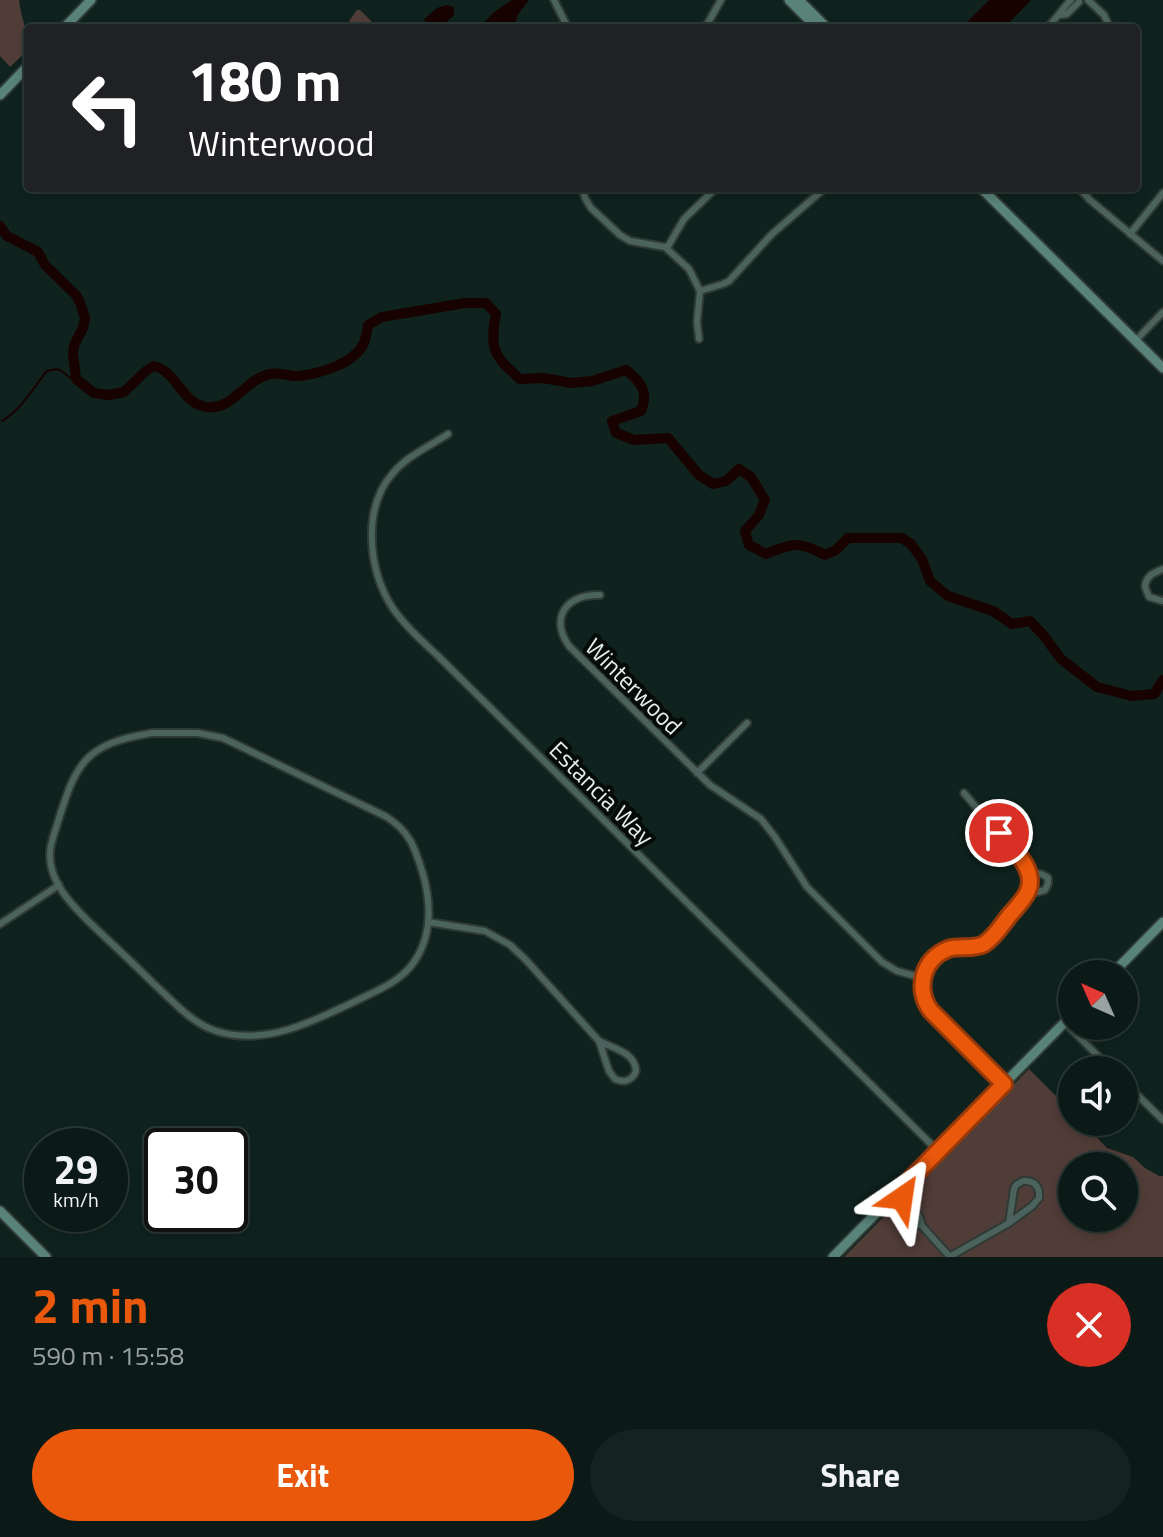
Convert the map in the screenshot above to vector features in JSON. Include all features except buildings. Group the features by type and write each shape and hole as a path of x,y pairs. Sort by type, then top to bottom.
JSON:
{"street":[{"path":"68,24 91,0"},
{"path":"554,0 566,24"},
{"path":"707,24 721,0"},
{"path":"789,0 813,24"},
{"path":"799,0 823,24"},
{"path":"1088,0 1104,15 1108,24"},
{"path":"1051,24 1060,15 1067,14 1075,1"},
{"path":"0,95 24,70"},
{"path":"583,192 591,208 620,235 630,241 667,248 689,269 700,291 699,339"},
{"path":"667,248 684,219 712,192"},
{"path":"700,291 729,281 772,234 820,192"},
{"path":"988,192 1163,368"},
{"path":"1083,192 1163,261"},
{"path":"1130,234 1163,193"},
{"path":"1136,340 1163,312"},
{"name":"Estancia Way","path":"448,434 399,466 390,475 379,499 372,545 379,579 391,606 404,623 938,1151"},
{"path":"1163,569 1147,577 1145,587 1149,597 1163,601"},
{"name":"Winterwood","path":"600,595 576,598 565,607 560,626 566,642 697,773 719,792 761,819 807,887 882,962 897,971 923,978"},
{"path":"697,773 747,723"},
{"path":"206,733 231,740 385,816 401,827 412,843 426,884 428,922 417,958 404,974 388,985 299,1026 263,1034 236,1035 214,1030 188,1016 82,914 59,885 50,863 52,842 70,786 83,762 101,748 135,736 206,733"},
{"path":"964,793 1020,858 1027,870 1029,890 988,941 979,946 944,951 929,963 923,978 923,993 931,1011 1004,1084"},
{"path":"1028,876 1039,873 1048,878 1045,890 1029,890"},
{"path":"0,924 59,885"},
{"path":"428,922 485,931 510,945 599,1041 632,1057 636,1068 631,1079 615,1079 609,1071 599,1041"},
{"path":"1126,960 1163,922"},
{"path":"833,1257 1058,1029"},
{"path":"1086,1040 1100,1056"},
{"path":"1138,1096 1163,1120"},
{"path":"897,1193 950,1257 1009,1223 1032,1206 1039,1198 1035,1184 1023,1181 1016,1185 1009,1223"},
{"path":"889,1201 913,1223 922,1226"},
{"path":"0,1211 46,1257"}],"shaded area":[{"path":"0,0 19,0 24,24 24,54 10,67 0,56"},
{"path":"512,0 529,0 518,14 515,24 483,24"},
{"path":"989,0 1031,0 1008,24 965,24"},
{"path":"446,5 454,7 454,15 444,24 427,24 423,20 437,8"},
{"path":"360,10 374,24 352,24 349,21"},
{"path":"1029,1069 1058,1098 1058,1136 1095,1136 1107,1148 1119,1152 1058,1152 1058,1232 1138,1232 1138,1162 1163,1176 1163,1257 844,1257"}],"waterway":[{"path":"0,226 7,236 38,252 45,265 80,302 85,318 74,345 76,379 94,393 108,395 124,392 154,366 169,374 197,404 215,407 232,400 261,377 273,374 308,375 345,362 364,343 368,325 382,317 465,303 486,303 496,314 493,336 499,358 520,379 543,378 572,383 592,381 626,370 642,388 644,398 641,411 612,421 616,433 634,440 668,438 699,475 713,484 726,481 739,469 751,477 765,500 759,515 745,531 749,545 766,554 796,545 825,555 836,550 848,538 902,538 922,559 930,581 948,596 993,611 1012,624 1030,621 1061,659 1097,687 1132,696 1154,694 1163,680"},
{"path":"2,421 22,404 47,371 58,369 79,381"}],"route":[{"path":"902,1198 897,1193 1004,1084 931,1011 922,986 925,971 934,958 950,948 984,944 1029,890 1024,864 999,833"}]}
